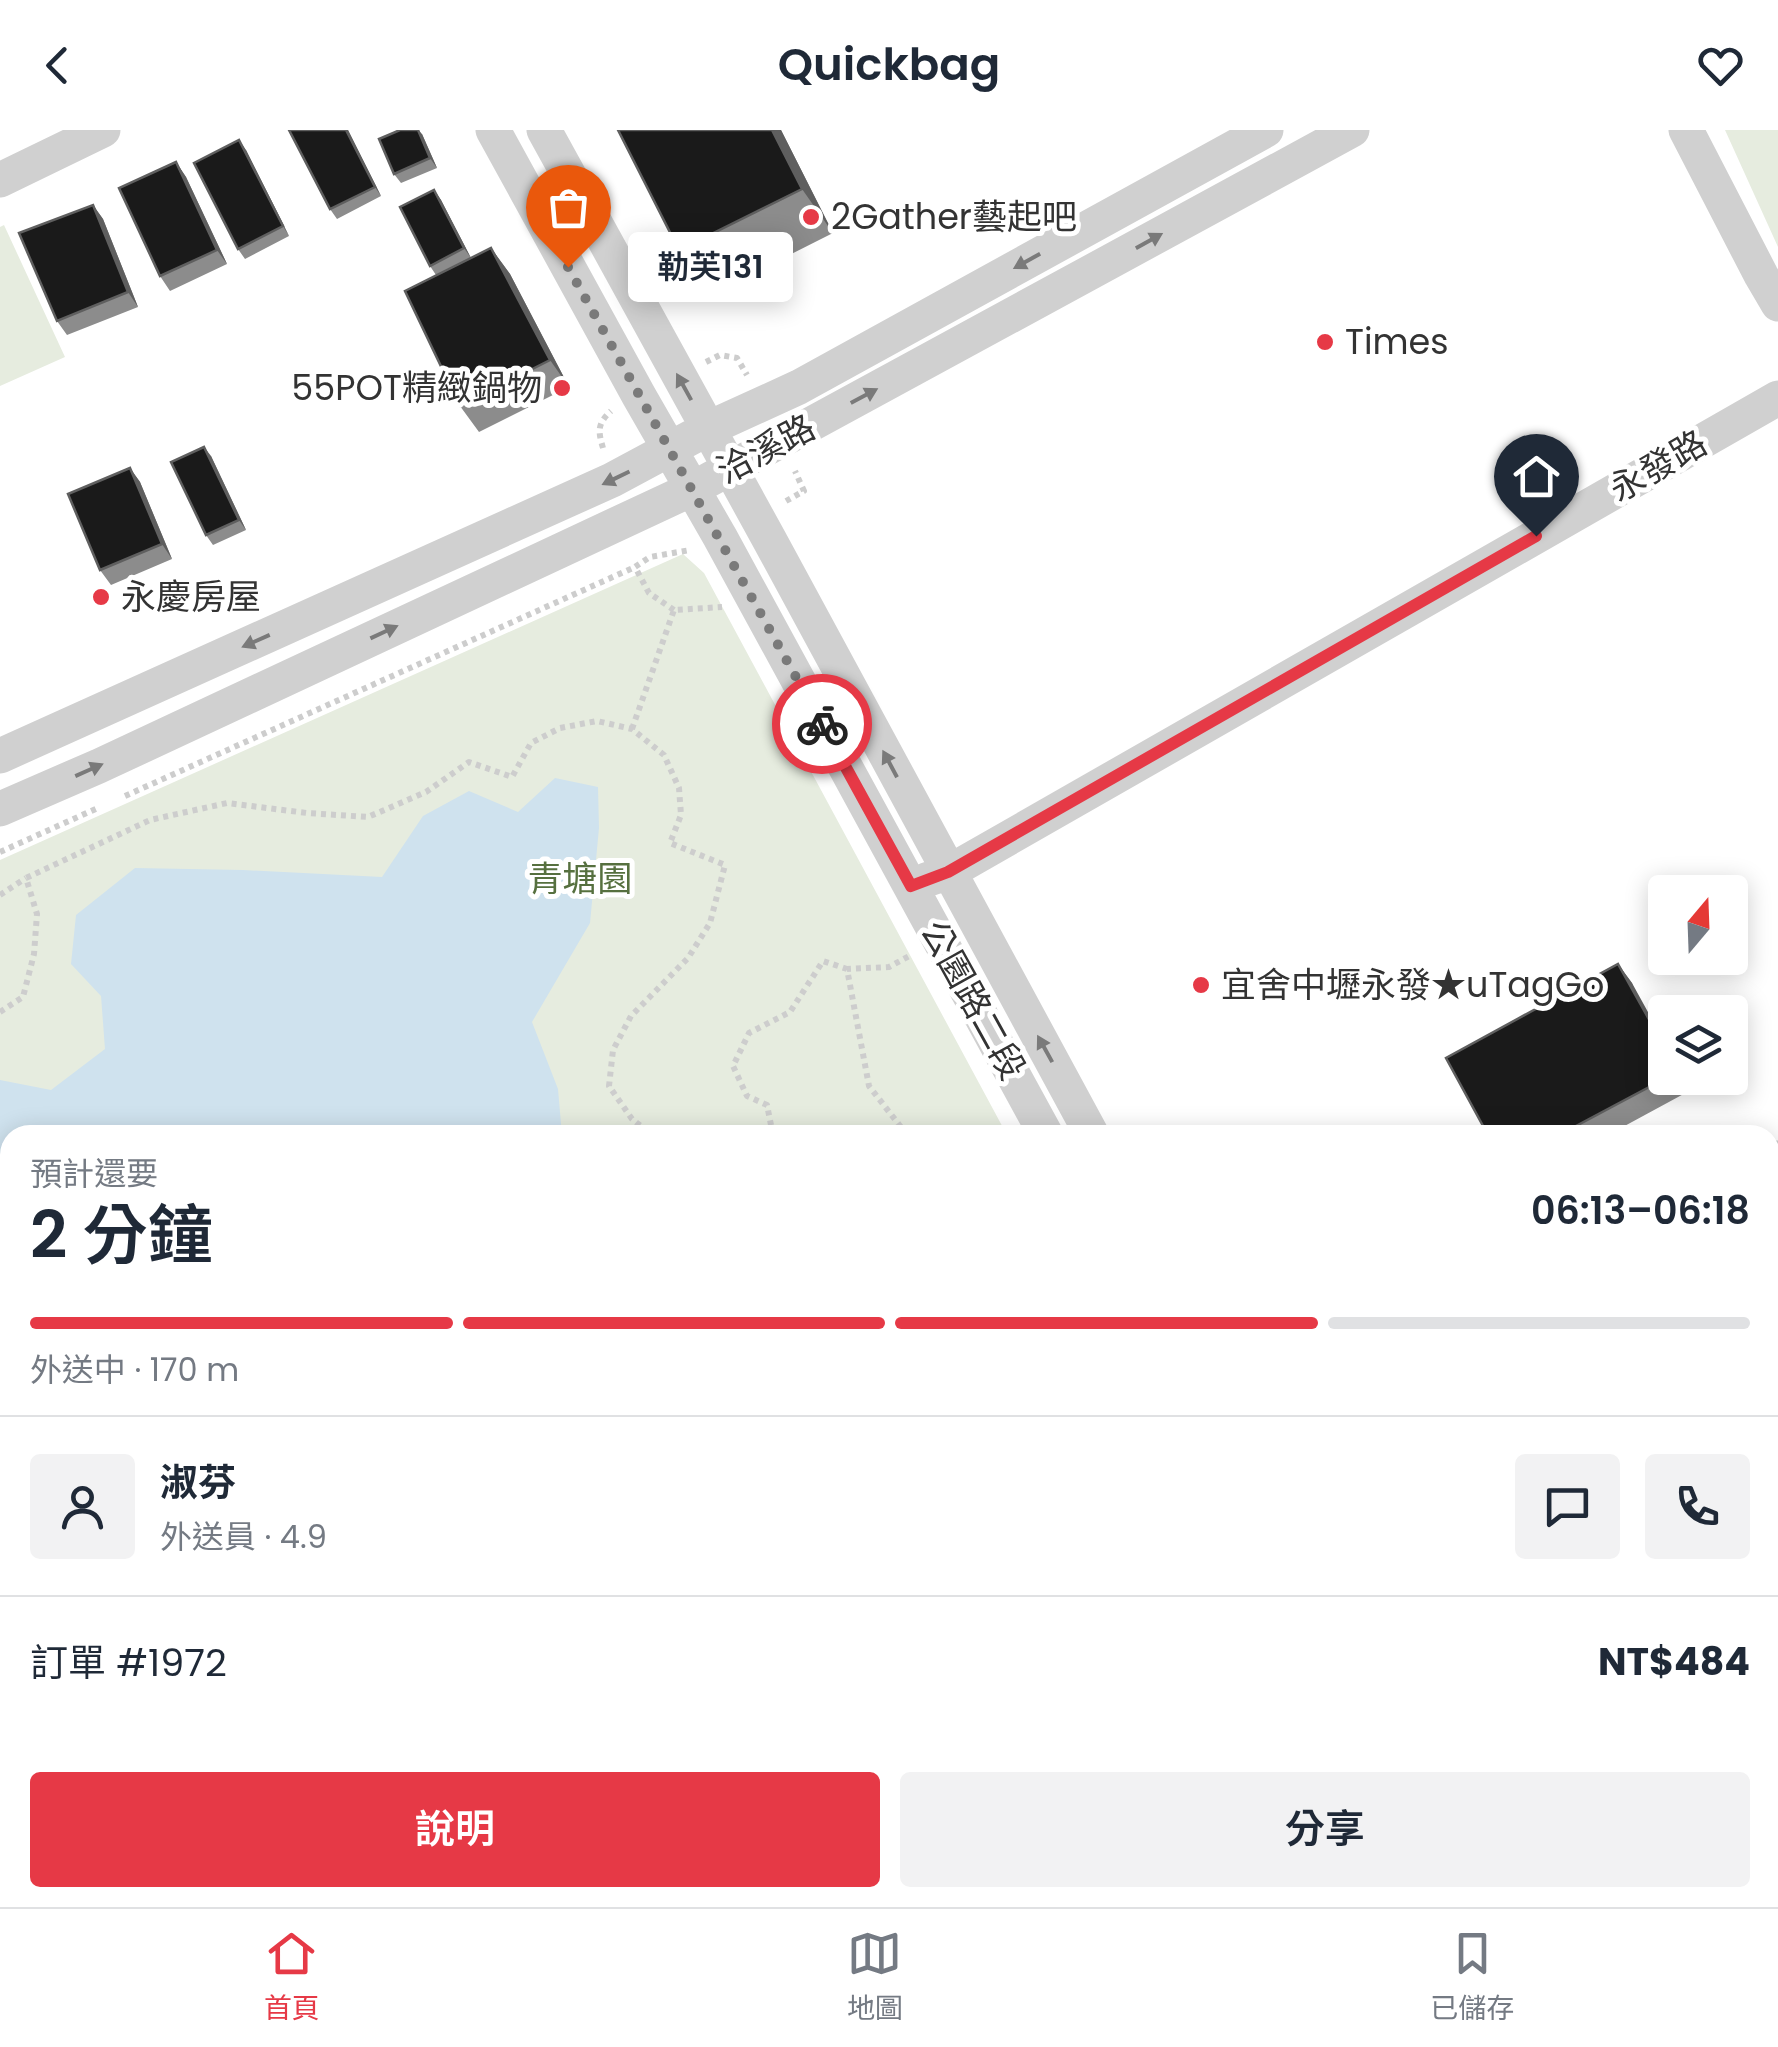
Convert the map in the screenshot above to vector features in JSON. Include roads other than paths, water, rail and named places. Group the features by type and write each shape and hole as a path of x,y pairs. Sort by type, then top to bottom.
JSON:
{"street":[{"path":"0,180 103,130"},
{"name":"公園路二段","path":"493,130 1041,1125"},
{"name":"公園路二段","path":"544,130 1087,1125"},
{"name":"洽溪路","path":"0,756 577,496 706,429 799,387 1266,130"},
{"name":"洽溪路","path":"0,809 692,488 1352,130"},
{"path":"1686,130 1778,304"},
{"name":"永發路","path":"911,886 948,872 1778,398"}],"water":[{"path":"555,778 598,787 599,828 590,923 532,1022 558,1089 561,1125 0,1125 0,1080 51,1090 105,1049 101,996 71,964 76,915 135,868 382,877 423,816 469,791 518,812"}],"place":[{"name":"2Gather藝起吧","path":"811,217"},
{"name":"勒芙131","path":"568,267"},
{"name":"Times","path":"1325,342"},
{"name":"55POT精緻鍋物","path":"562,388"},
{"name":"永慶房屋","path":"101,597"},
{"name":"宜舍中壢永發★uTagGo","path":"1201,985"}],"park label":[{"name":"青塘園","path":"580,879"}]}
